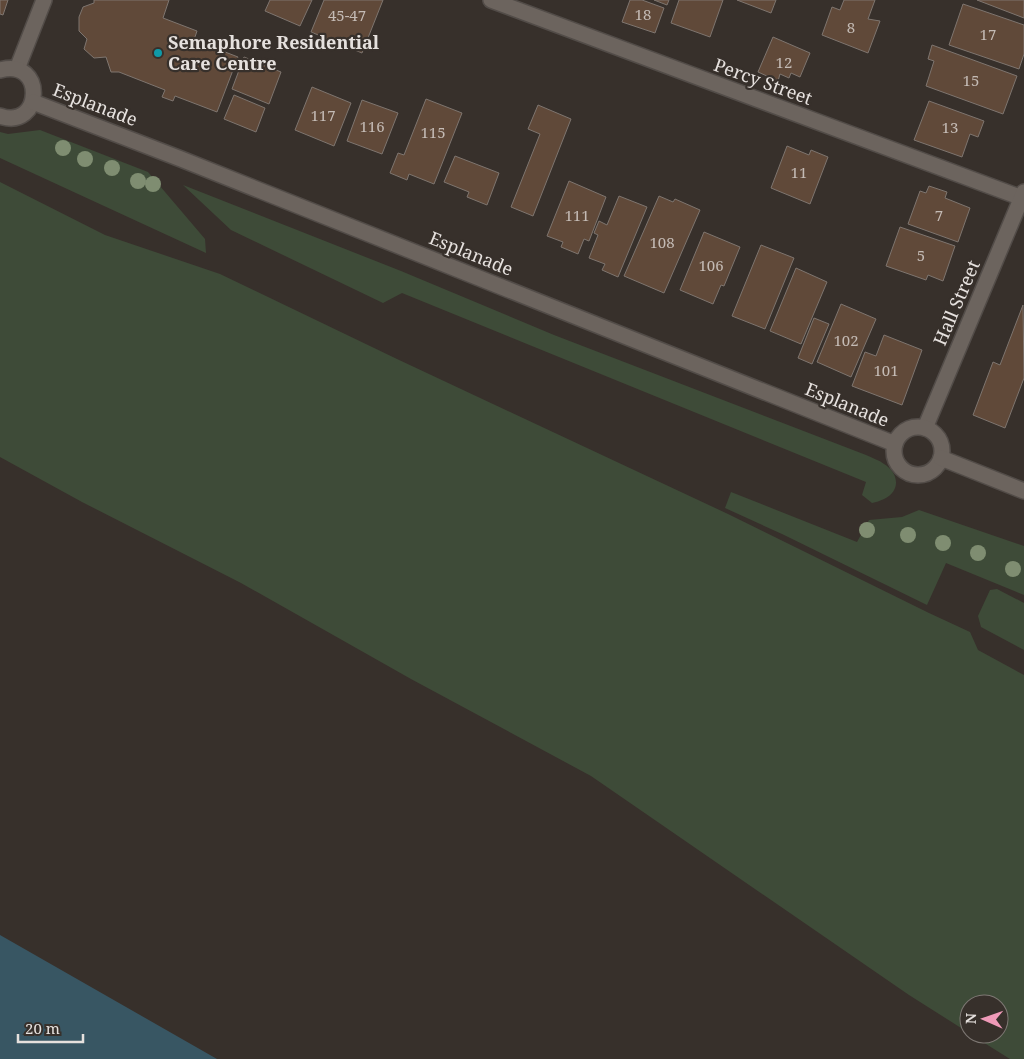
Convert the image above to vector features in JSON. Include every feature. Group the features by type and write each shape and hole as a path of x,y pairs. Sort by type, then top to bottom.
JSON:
{"street":[{"path":"17,69 44,0"},
{"name":"Percy Street","path":"490,0 1023,195"},
{"path":"0,70 10,68 24,73 30,79 34,94 33,102 22,115 14,118 0,116"},
{"name":"Esplanade","path":"33,102 190,162 895,444"},
{"name":"Hall Street","path":"925,428 1023,195"},
{"path":"910,428 925,428 937,437 942,451 941,458 938,465 932,471 926,474 911,474 904,471 895,459 895,444 899,437 910,428"},
{"path":"941,458 1024,491"}],"green space":[{"path":"40,130 148,172 205,239 206,253 0,158 0,132 8,134"},
{"path":"0,182 105,235 220,274 728,514 970,632 978,650 1024,675 1024,1059 1010,1059 986,1044 1009,1044 1009,994 959,994 959,1027 909,995 591,776 411,679 241,583 82,502 0,457"},
{"path":"183,185 401,271 554,335 866,455 880,461 893,472 896,482 895,487 889,496 872,503 862,495 866,482 402,293 383,303 231,230"},
{"path":"731,492 857,542 869,520 902,517 919,510 1024,546 1024,595 946,563 927,605 725,508"},
{"path":"997,589 1024,603 1024,650 981,627 978,616 990,590"}],"water":[{"path":"0,935 217,1059 0,1059"}],"building":[{"path":"0,0 8,0 3,15 0,14"},
{"name":"Semaphore Residential Care Centre","path":"94,0 169,0 163,18 197,31 194,40 238,57 217,112 175,96 173,101 162,97 165,90 119,72 111,72 106,57 94,58 84,49 87,39 79,31 79,17 83,7 94,3"},
{"path":"270,0 312,0 300,26 265,11"},
{"path":"324,0 383,0 362,53 311,32"},
{"path":"630,0 642,0 664,8 655,33 622,22"},
{"path":"654,0 669,0 667,5"},
{"path":"679,0 723,0 710,37 671,23"},
{"path":"737,0 776,0 771,13"},
{"path":"844,0 875,0 868,19 880,21 868,53 822,35 832,7 840,10"},
{"path":"977,0 1024,0 1024,18"},
{"path":"963,4 1024,25 1024,54 1019,69 949,45"},
{"path":"773,37 810,53 800,77 791,73 789,78 780,74 778,81 758,72"},
{"path":"932,45 1017,76 1003,114 926,86 934,61 928,59"},
{"path":"244,57 281,72 269,104 232,89"},
{"path":"312,87 351,103 334,146 295,130"},
{"path":"234,95 265,108 256,132 224,119"},
{"path":"426,99 462,113 434,184 409,174 407,180 390,173 398,153 404,155"},
{"path":"362,100 398,113 382,154 347,141"},
{"path":"929,101 984,121 978,137 970,134 962,157 914,140"},
{"path":"538,105 571,119 533,216 511,207 540,134 528,129"},
{"path":"787,146 809,155 811,150 828,157 810,204 771,188"},
{"path":"455,156 499,173 487,205 467,197 469,192 444,182"},
{"path":"569,181 606,197 589,241 584,239 578,254 561,247 563,242 547,236"},
{"path":"929,186 947,192 945,198 970,208 958,242 908,224 920,191 926,193"},
{"path":"619,196 647,207 618,277 602,270 605,264 589,258 598,235 594,233 599,221 607,225"},
{"path":"659,196 673,202 675,199 700,210 664,293 624,276"},
{"path":"900,227 955,246 943,281 928,275 926,280 886,266"},
{"path":"704,232 740,247 724,286 721,285 713,304 680,290"},
{"path":"761,245 794,258 765,329 732,316"},
{"path":"796,268 827,282 801,344 770,331"},
{"path":"841,304 876,319 851,377 817,362"},
{"path":"1023,305 1024,378 1005,428 973,415 993,362 1000,365"},
{"path":"814,318 829,324 812,364 798,358"},
{"path":"884,335 922,350 902,405 852,386 865,352 876,356"}],"place":[{"name":"Semaphore Residential Care Centre","path":"158,53"}]}
